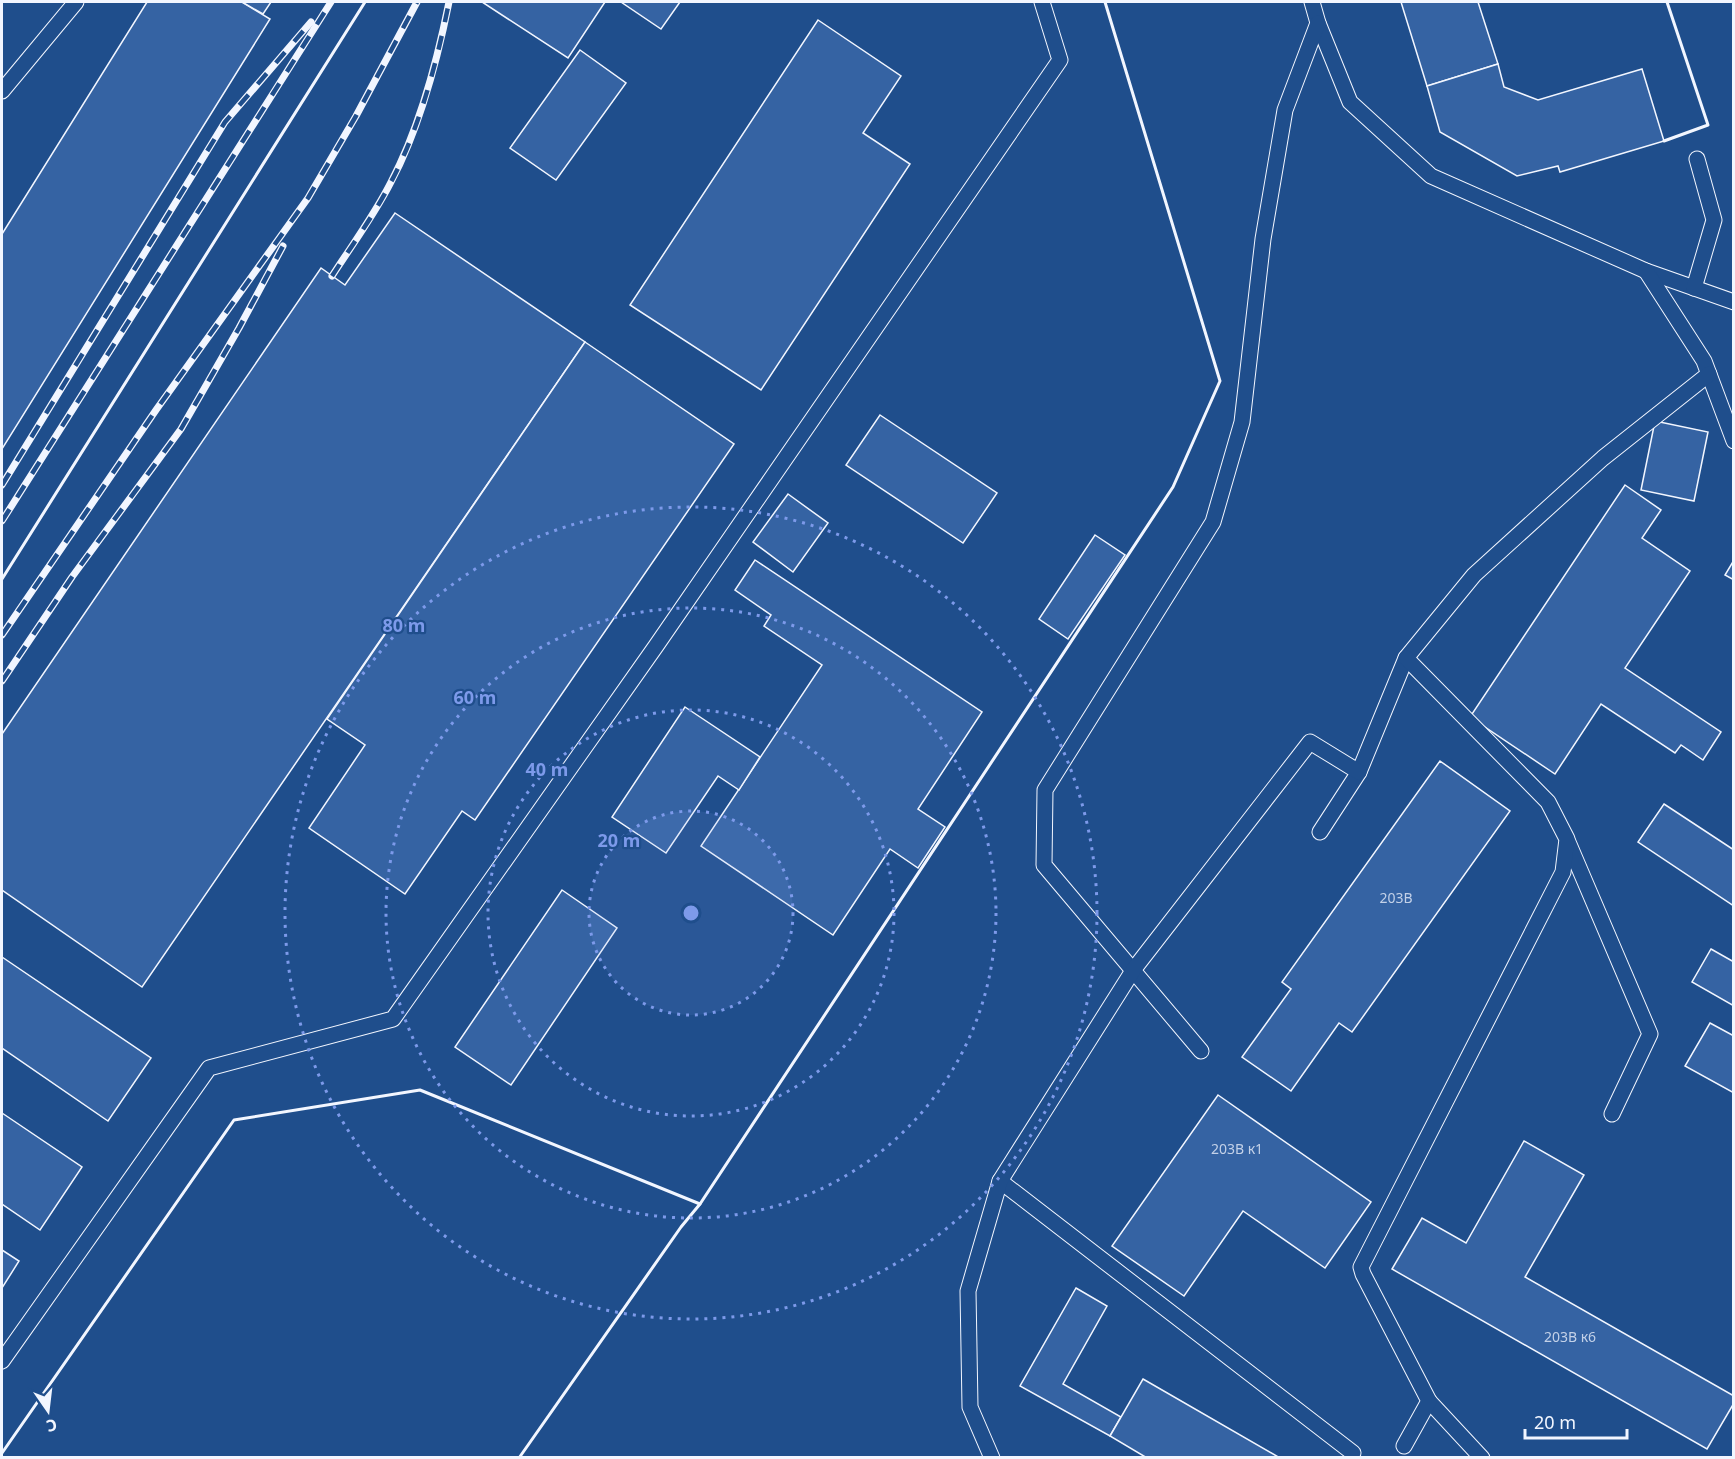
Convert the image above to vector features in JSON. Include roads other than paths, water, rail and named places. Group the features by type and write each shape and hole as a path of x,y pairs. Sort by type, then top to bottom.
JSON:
{"lane":[{"path":"2,91 76,2"},
{"path":"2,1361 209,1068 393,1018 656,646 1060,60 1042,2"},
{"path":"1312,2 1318,23 1350,102 1431,176 1646,271 1734,302"},
{"path":"1201,1052 1134,969 1044,865 1045,790 1213,522 1242,422 1263,239 1285,110 1318,23"},
{"path":"1694,288 1714,220 1697,159"},
{"path":"1646,271 1704,361 1734,441"},
{"path":"1320,832 1359,772 1406,658 1474,575 1603,458 1709,374"},
{"path":"1406,658 1548,802 1567,839 1650,1035 1612,1114"},
{"path":"992,1458 970,1407 968,1291 1000,1181 1134,969 1310,742 1359,772"},
{"path":"1482,1458 1430,1401 1361,1267 1563,872 1567,839"},
{"path":"1000,1181 1353,1453"},
{"path":"1404,1446 1430,1401"}],"railway":[{"path":"2,521 331,2"},
{"path":"2,635 156,410 308,198 356,116 417,2"},
{"path":"332,276 378,206 411,139 439,48 449,2"},
{"path":"2,485 225,122 311,22"},
{"path":"2,681 72,577 181,429 283,246"}]}
